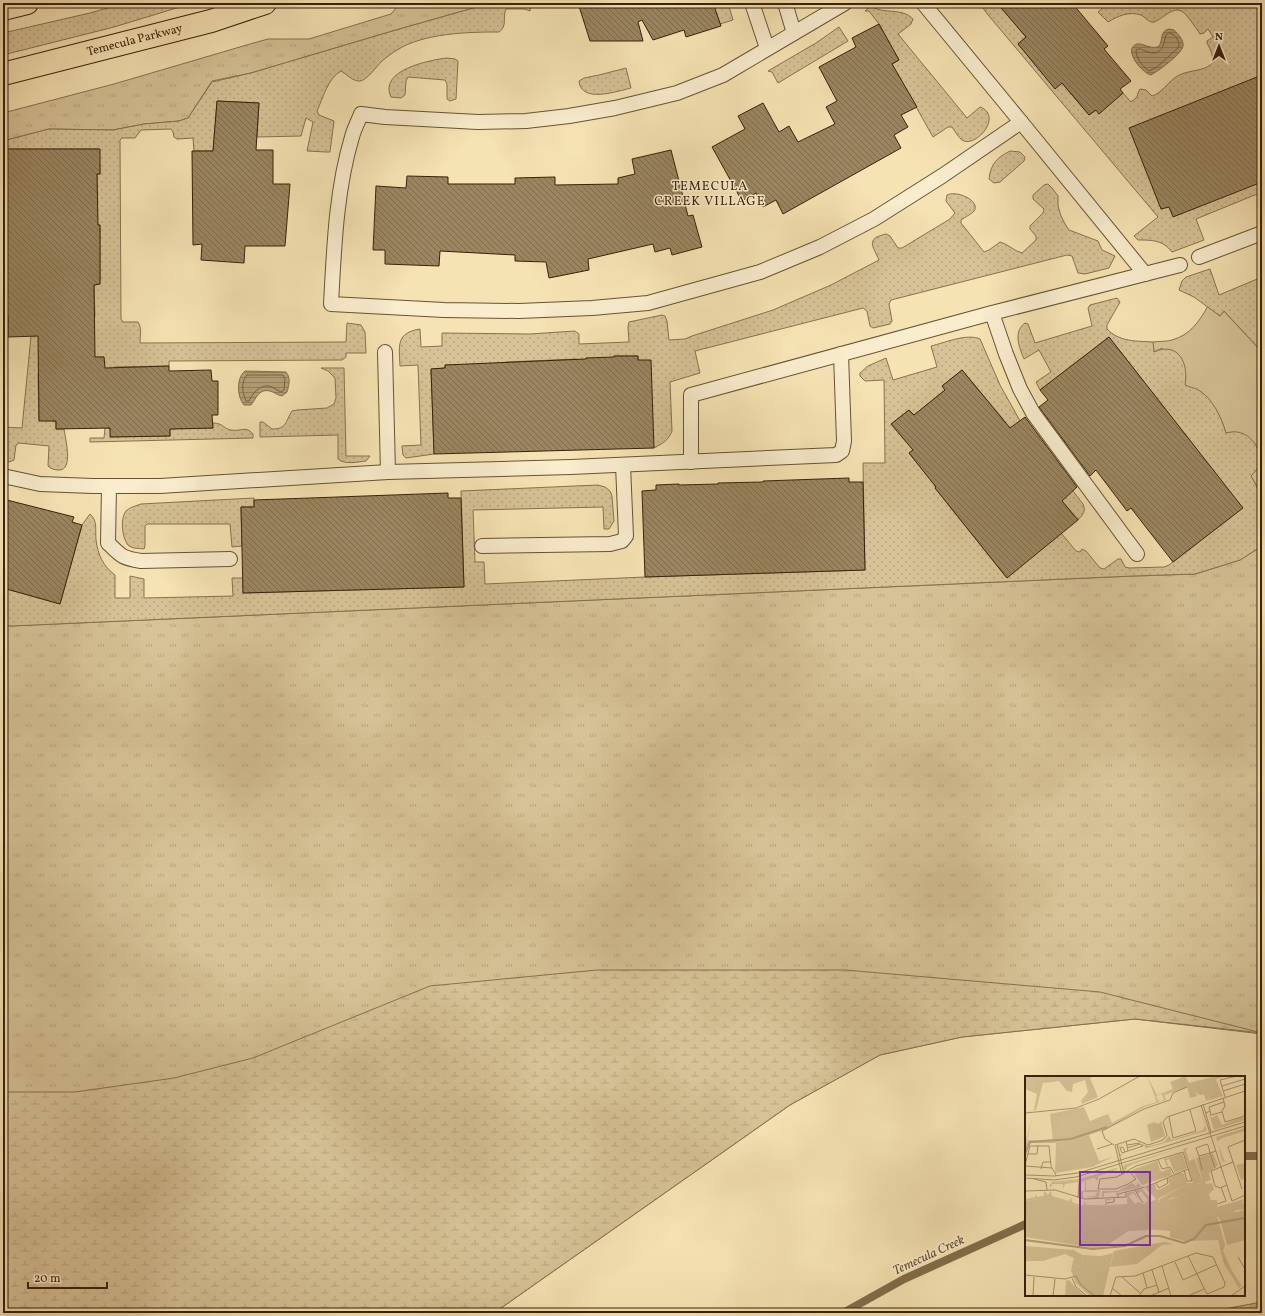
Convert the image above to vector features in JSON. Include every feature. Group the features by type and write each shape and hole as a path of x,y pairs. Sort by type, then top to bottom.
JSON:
{"main road":[{"path":"3,9 26,3"},
{"name":"Temecula Parkway","path":"3,74 211,21 265,3"}],"lane":[{"path":"752,3 767,48"},
{"path":"785,3 794,33"},
{"path":"845,3 723,75 677,92 615,108 569,116 526,121 478,122 385,117 361,114 352,137 343,174 334,244 331,304 519,312 648,303 760,272 820,247 874,219 942,176 1021,122"},
{"path":"923,3 1145,274"},
{"path":"1199,257 1262,233"},
{"path":"691,462 691,395 992,313 1180,265"},
{"path":"992,313 1020,389 1033,413 1137,554"},
{"path":"385,352 388,472"},
{"path":"3,476 40,484 160,486 388,472 571,467 836,455 842,451 844,441 841,354"},
{"path":"482,546 610,544 622,541 626,536 623,465"},
{"path":"109,486 108,543 116,552 127,559 141,561 230,559"}],"green space":[{"path":"125,3 193,3 114,27 3,55 3,33 90,13"},
{"path":"402,3 491,3 251,73 212,81 188,118 179,121 144,124 113,130 49,129 3,141 3,113 114,84 268,39 309,39 391,14"},
{"path":"491,3 531,3 530,11 524,9 506,9 504,24 502,30 499,32 460,33 433,37 408,44 393,52 368,76 360,81 353,79 341,71 336,74 329,83 317,111 319,115 334,121 330,152 307,151 313,122 306,118 301,136 257,137 259,103 217,101 213,151 194,151 193,138 177,139 174,137 171,129 141,130 135,138 122,138 120,140 121,319 123,322 138,322 140,329 140,343 346,342 347,323 361,325 365,332 366,353 346,353 346,357 342,360 169,361 169,366 114,367 114,378 105,378 104,357 56,358 38,374 39,420 56,421 56,429 64,429 68,453 64,469 53,469 48,466 49,446 19,443 16,445 14,460 9,462 3,460 3,427 22,428 31,336 91,335 90,318 95,317 94,285 100,284 100,225 92,225 97,212 97,174 100,174 99,149 6,149 6,156 3,156 3,141 49,129 113,130 144,124 179,121 188,118 212,82 251,73"},
{"path":"713,3 728,3 733,20 720,24"},
{"path":"979,3 997,3 1026,37 1018,44 1055,88 1062,83 1089,115 1096,110 1099,113 1123,93 1131,102 1137,97 1140,89 1146,90 1152,96 1156,95 1176,77 1204,68 1212,61 1212,53 1207,41 1213,37 1208,29 1204,33 1200,34 1183,12 1179,10 1172,11 1154,22 1149,21 1141,15 1128,14 1108,22 1098,12 1103,8 1099,3 1262,3 1262,192 1196,219 1204,240 1172,252 1161,243 1138,240 1134,236 1158,217"},
{"path":"871,6 876,9 904,13 913,19 911,24 898,34 967,118 980,107 987,111 989,117 988,124 980,136 967,142 958,136 952,127 948,127 933,137 892,64 899,60 879,24 869,11 865,11"},
{"path":"839,27 848,41 778,83 772,72 768,71 816,43"},
{"path":"447,58 458,61 456,99 450,101 447,99 447,84 445,80 408,77 406,81 405,95 401,98 391,97 389,88 392,80 399,73 418,64"},
{"path":"626,68 631,88 609,93 593,94 586,92 581,88 579,81 584,78"},
{"path":"1010,151 1020,152 1025,157 1024,161 1000,182 994,183 989,179 993,165 998,159"},
{"path":"1048,184 1058,196 1058,206 1061,216 1069,230 1098,241 1102,250 1115,256 1109,268 1085,274 1078,273 1072,256 1067,255 891,300 889,304 892,321 890,324 873,328 870,326 867,311 863,308 695,351 700,373 670,382 672,431 663,443 654,448 638,356 614,356 614,362 586,358 586,364 576,359 506,362 506,367 445,365 445,368 431,369 434,454 406,458 403,455 402,446 421,445 418,365 400,366 399,352 401,341 403,337 412,331 420,329 421,347 442,346 442,333 530,334 575,331 579,334 579,344 629,342 629,322 662,315 665,316 667,321 669,340 685,339 773,310 831,285 879,260 872,244 875,238 879,236 886,234 890,236 898,248 902,248 950,219 955,213 946,201 947,195 962,195 971,200 974,204 974,211 961,220 961,223 984,252 1000,242 1022,253 1036,240 1036,236 1030,229 1030,226 1043,213 1044,209 1033,199 1033,195 1044,185"},
{"path":"1210,269 1219,295 1262,277 1262,352 1224,311 1220,316 1194,297 1179,290 1182,281 1186,277"},
{"path":"1117,298 1120,302 1107,325 1107,329 1123,339 1153,342 1154,352 1163,349 1176,352 1184,362 1186,377 1185,385 1197,389 1208,397 1219,414 1226,433 1237,432 1245,435 1250,438 1259,451 1259,466 1251,476 1259,493 1260,511 1262,511 1262,546 1240,560 1195,574 11,626 3,625 3,588 60,604 82,525 90,514 93,517 96,526 98,551 104,564 115,575 115,598 130,598 130,576 144,579 144,598 233,596 232,578 243,578 243,593 464,587 461,491 598,485 605,487 610,491 612,496 614,521 609,529 604,529 603,507 473,510 475,562 484,562 485,584 865,570 863,463 885,463 884,380 865,381 860,376 860,373 868,366 886,358 893,380 937,367 931,346 969,337 980,339 1000,385 1024,428 1083,504 1084,511 1078,520 1005,433 1003,419 962,370 942,386 945,390 914,415 909,410 892,424 913,450 909,453 929,478 943,481 935,488 1006,577 1061,533 1076,551 1080,552 1082,549 1086,551 1100,568 1104,569 1118,559 1121,559 1125,567 1129,568 1164,567 1169,565 1242,508 1109,337 1040,390 1036,382 1051,372 1039,350 1024,359 1018,340 1019,331 1025,323 1028,324 1035,343 1092,326 1088,308 1090,305"},
{"path":"1208,306 1220,316 1224,311 1262,352 1262,511 1260,511 1256,485 1251,476 1259,465 1260,453 1253,442 1233,432 1226,433 1216,409 1208,398 1196,389 1183,384 1162,348 1154,352 1153,342 1170,341 1184,335 1193,327"},
{"path":"321,368 344,368 346,456 370,456 366,461 348,463 338,459 338,435 260,437 260,422 263,422 272,429 277,429 285,424 292,411 327,408 334,404 336,398 335,378 328,371"},
{"path":"213,423 219,424 231,430 248,430 253,434 253,438 90,442 90,438 104,438 105,428 110,428 111,437 170,436 170,429 213,428"},
{"path":"254,498 254,507 241,507 242,546 232,547 230,524 147,524 145,526 144,549 133,548 128,545 124,538 122,523 124,514 129,508 141,504"},
{"path":"1262,546 1262,1034 1135,1019 962,1037 880,1055 790,1105 494,1313 3,1313 3,625 11,626 1195,574 1240,560"},
{"path":"597,970 845,970 1100,992 1262,1033 1135,1019 962,1037 880,1055 790,1105 494,1313 3,1313 3,1092 75,1092 174,1078 253,1058 430,986"},
{"path":"1262,1302 1262,1313 1202,1313"}],"water":[{"path":"1169,29 1174,30 1182,39 1182,49 1174,58 1151,75 1143,70 1135,61 1132,55 1133,47 1139,44 1158,47 1164,32"},
{"path":"245,371 286,372 289,379 287,392 282,396 266,390 258,395 251,405 244,405 238,388 240,378"}],"building":[{"path":"578,3 713,3 721,26 686,37 684,30 653,40 642,20 638,22 643,41 590,41"},
{"path":"997,3 1072,3 1108,46 1104,49 1131,81 1120,89 1123,93 1099,114 1096,110 1089,115 1062,83 1055,89 1018,44 1026,37"},
{"path":"879,24 899,60 892,64 917,107 901,115 908,127 894,135 901,148 783,214 776,200 763,207 756,193 742,201 712,147 745,129 738,116 763,103 779,132 789,126 798,142 835,124 826,107 837,101 819,67 856,47 852,38"},
{"path":"1262,75 1262,182 1173,217 1169,207 1161,209 1129,128"},
{"path":"217,101 259,103 256,150 273,150 273,184 290,184 285,246 245,246 244,263 201,260 202,244 193,245 192,151 213,151"},
{"path":"6,149 100,149 100,174 97,174 98,225 100,225 100,284 94,285 95,357 104,357 105,368 169,366 169,371 211,370 212,381 218,381 218,415 212,415 213,428 170,429 170,436 110,437 110,428 56,429 56,421 39,421 38,336 8,337 6,288 3,288 3,174 6,174"},
{"path":"671,150 688,216 693,215 702,247 672,255 670,248 655,252 653,244 588,259 589,270 549,278 546,262 515,261 515,255 440,251 439,266 385,264 385,250 373,250 376,186 406,188 407,176 448,177 448,184 515,184 515,178 555,177 555,185 618,184 618,178 635,174 632,159"},
{"path":"1109,337 1243,508 1173,562 1131,508 1127,511 1096,470 1090,476 1039,407 1048,400 1040,390"},
{"path":"614,356 638,356 638,360 651,360 654,448 434,454 431,369 445,368 445,365 586,359"},
{"path":"962,370 1010,428 1025,417 1077,487 1062,501 1078,520 1007,578 935,488 936,487 909,453 913,450 891,424 909,410 914,415 945,390 942,386"},
{"path":"849,478 849,482 863,482 865,570 645,577 642,491 656,490 656,485 718,484"},
{"path":"448,493 448,498 461,498 464,587 243,593 241,507 254,507 254,500"},
{"path":"3,499 74,517 72,522 82,525 60,604 3,588"}],"waterway":[{"name":"Temecula Creek","path":"1245,1156 1262,1156"},
{"name":"Temecula Creek","path":"843,1313 904,1279 1025,1224"}],"district":[{"name":"TEMECULA CREEK VILLAGE","path":"710,194"}]}
